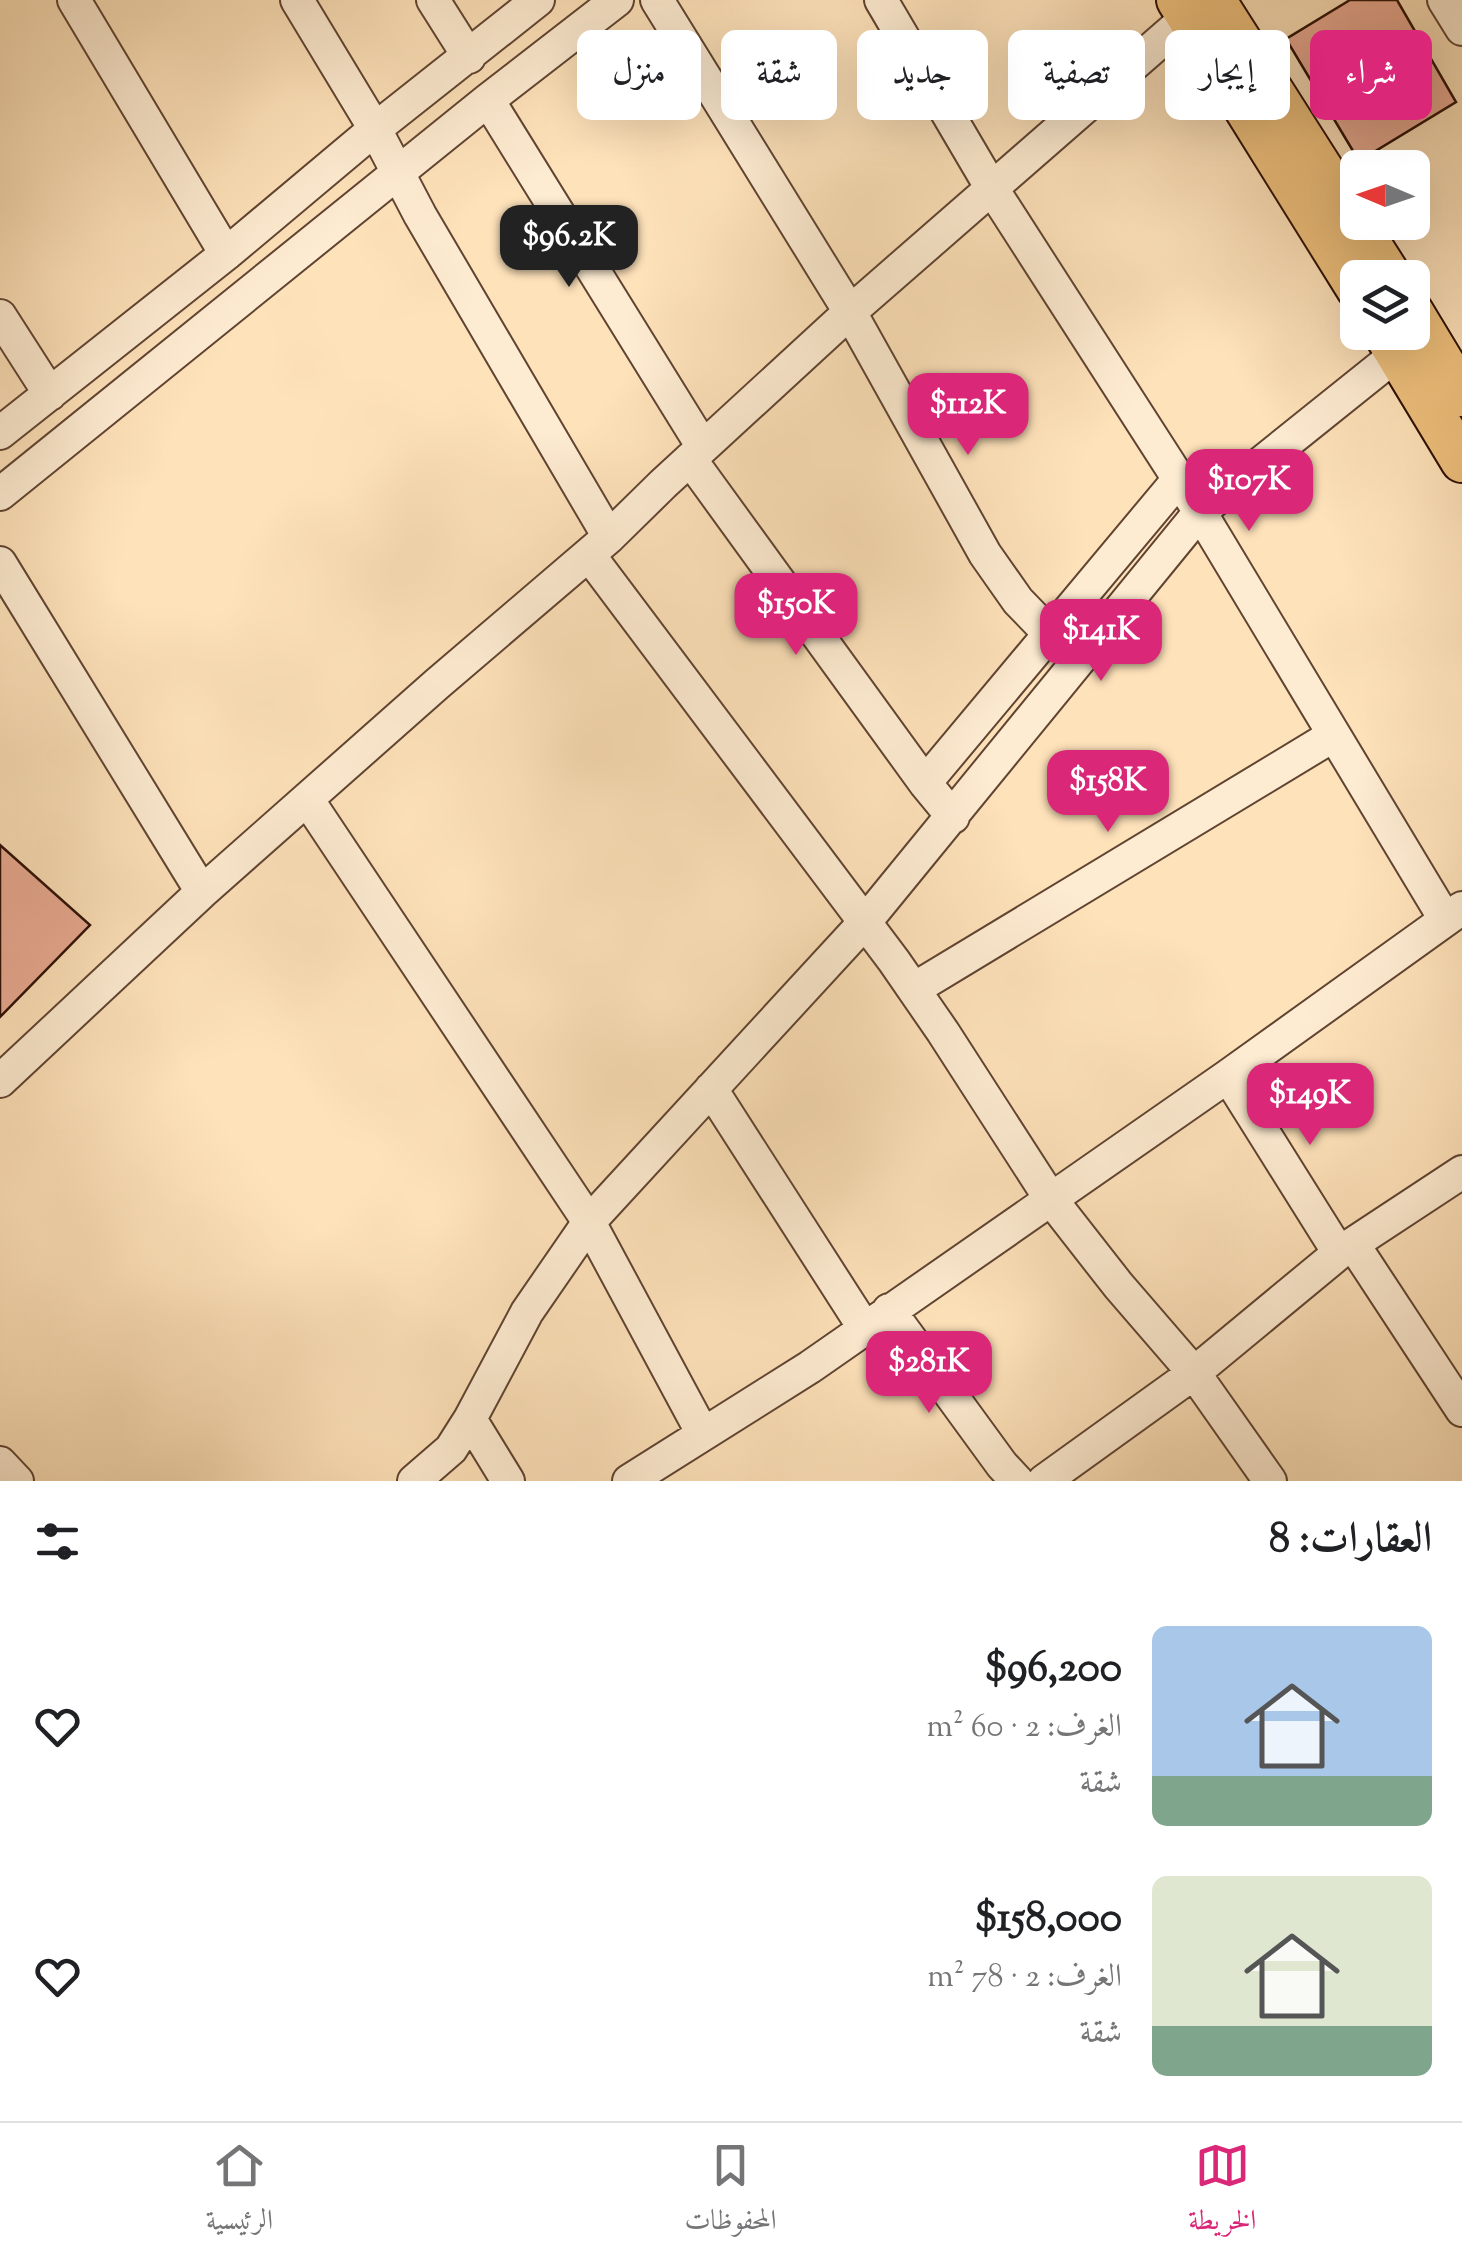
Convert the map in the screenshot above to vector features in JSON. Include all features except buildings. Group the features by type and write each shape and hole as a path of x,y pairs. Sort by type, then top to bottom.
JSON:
{"main road":[{"path":"1193,5 1377,260"},
{"path":"1193,5 1341,260"},
{"path":"1430,342 1462,395"},
{"path":"1394,350 1462,461"}],"street":[{"path":"74,0 226,254"},
{"path":"297,0 400,173 599,546 914,989 1050,1198 1194,1373 1270,1481"},
{"path":"434,0 469,57"},
{"path":"0,433 538,0"},
{"path":"0,494 617,0"},
{"path":"657,0 850,312 985,554 1018,600 1050,634"},
{"path":"629,1481 810,1367 1454,914 1334,735 1200,512 992,187 881,0"},
{"path":"0,1081 202,892 599,546 850,312 1193,5"},
{"path":"488,100 697,453 925,783 953,817"},
{"path":"0,316 50,394"},
{"path":"414,1481 450,1449 527,1312 588,1222 866,922 1200,512 1382,350"},
{"path":"925,783 1179,479"},
{"path":"0,563 202,892"},
{"path":"914,989 1334,735"},
{"path":"307,798 588,1222 703,1434"},
{"path":"1228,1076 1462,1410"},
{"path":"711,1089 877,1320 1018,1481"},
{"path":"1044,1481 1194,1373 1346,1249 1462,1172"},
{"path":"470,1419 508,1481"},
{"path":"0,1463 17,1481"}]}
